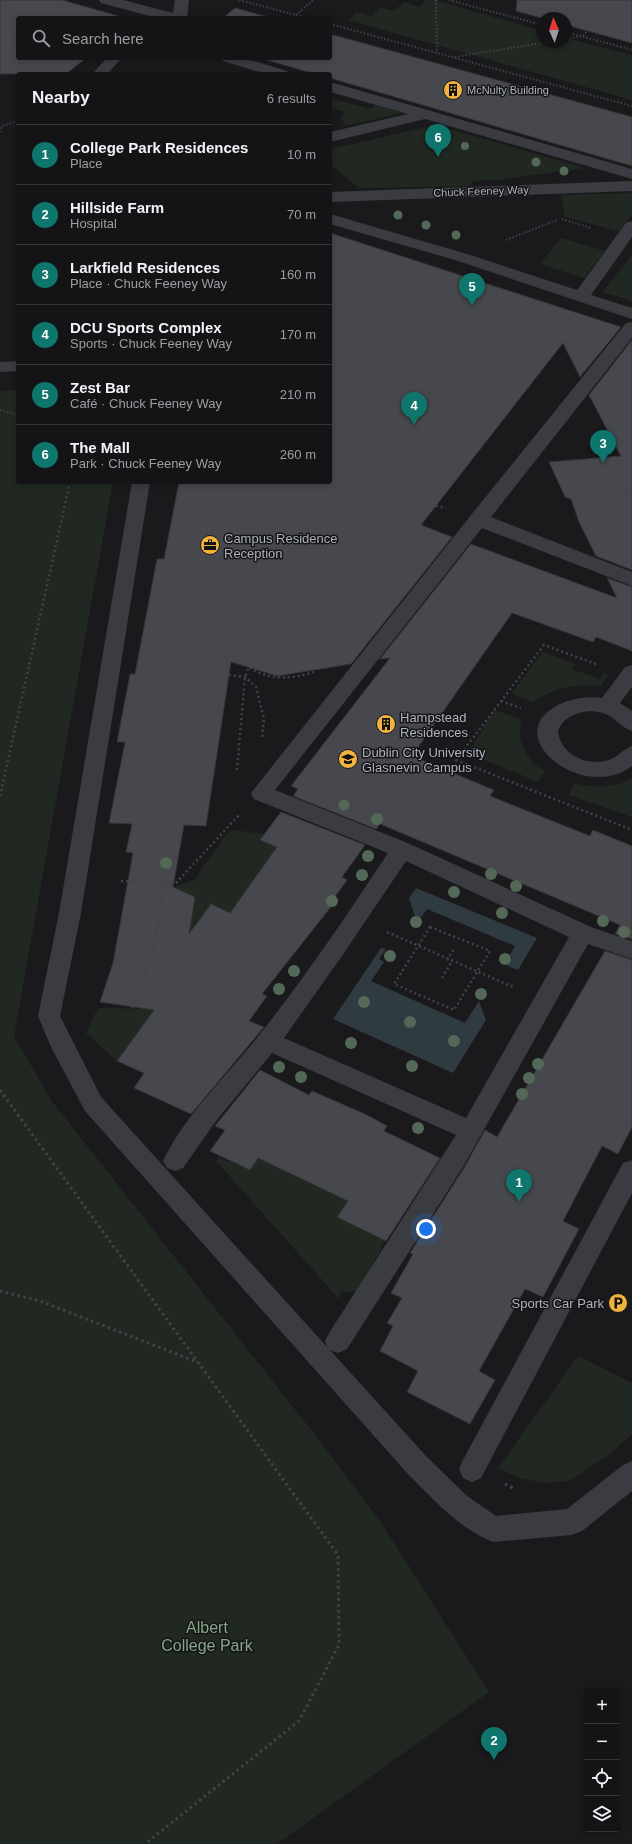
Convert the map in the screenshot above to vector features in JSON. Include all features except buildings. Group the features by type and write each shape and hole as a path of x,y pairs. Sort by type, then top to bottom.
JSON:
{"street":[{"path":"106,0 166,16"},
{"path":"180,16 182,0"},
{"path":"101,72 113,60"},
{"path":"235,60 275,72"},
{"path":"332,88 632,174"},
{"path":"332,136 426,114"},
{"name":"Chuck Feeney Way","path":"332,197 632,186"},
{"path":"332,220 369,232 461,257 632,314"},
{"path":"580,296 632,226"},
{"path":"632,327 261,793 402,850 583,933 632,950"},
{"path":"0,367 16,366"},
{"path":"141,484 70,913 49,1016 63,1047 93,1104 416,1464 457,1505 493,1529 572,1522 632,1474"},
{"path":"478,519 632,579"},
{"path":"607,706 632,672"},
{"path":"632,724 619,711 607,706 582,704 560,712 552,719 548,729 548,740 553,750 562,758 575,765 596,769 617,765 632,754"},
{"path":"175,1161 189,1137 268,1041 356,918 402,850"},
{"path":"338,1341 456,1160 470,1131 583,933"},
{"path":"268,1041 470,1131"},
{"path":"472,1469 632,1170"}],"path":[{"path":"239,0 300,16"},
{"path":"296,15 313,0"},
{"path":"436,0 437,53"},
{"path":"450,0 536,23"},
{"path":"572,38 582,36 606,9"},
{"path":"332,25 632,106"},
{"path":"572,34 632,50"},
{"path":"452,57 536,44"},
{"path":"0,132 1,126 16,122"},
{"path":"461,257 559,219"},
{"path":"0,410 16,414"},
{"path":"0,796 70,484"},
{"path":"625,493 632,492"},
{"path":"421,503 449,508"},
{"path":"236,775 245,677 249,667"},
{"path":"229,675 245,677 256,686 264,719 262,740"},
{"path":"121,881 164,884 176,883 261,793"},
{"path":"132,1008 153,953 164,884"},
{"path":"356,918 452,962 544,1000"},
{"path":"430,927 490,951 454,1010 394,984 418,946 430,927"},
{"path":"448,960 454,949"},
{"path":"442,978 452,962"},
{"path":"0,1090 338,1555 339,1645 299,1721 145,1844"},
{"path":"0,1291 40,1301 197,1362"}],"green space":[{"path":"426,0 435,0 536,29 536,48 572,48 572,40 632,55 632,100 348,20 357,12 371,16 380,7 394,11 404,2 419,7"},
{"path":"332,99 371,109 375,105 401,113 345,126 341,117 345,112 332,109"},
{"path":"436,125 585,168 497,180 471,181 472,186 359,188 332,166 332,149"},
{"path":"632,193 632,215 620,232 564,216 562,195"},
{"path":"561,238 605,251 584,278 540,264"},
{"path":"632,254 632,301 603,292"},
{"name":"Albert College Park","path":"16,390 16,484 113,484 14,1036 51,1100 308,1426 380,1521 489,1692 277,1844 0,1844 0,391"},
{"path":"543,652 576,664 572,669 600,679 604,673 609,674 601,686 574,686 565,688 549,693 533,702 511,694"},
{"path":"494,710 521,719 520,736 523,748 536,766 545,771 538,782 468,753"},
{"path":"632,778 632,817 569,795 574,783 588,786 604,786 619,784"},
{"path":"232,830 264,834 260,840 277,847 230,913 171,964 172,888 195,879 224,837"},
{"path":"98,1008 155,1009 117,1061 86,1033"},
{"path":"218,1157 250,1170 258,1158 348,1201 338,1217 382,1239 386,1232 381,1250 357,1291 341,1292 339,1299 216,1161"},
{"path":"578,1356 632,1383 632,1435 604,1458 569,1481 544,1483 519,1478 498,1468"}],"shaded area":[{"path":"416,888 537,938 518,970 507,966 512,957 509,956 515,946 427,909 420,919 415,916 409,898"},
{"path":"381,948 386,949 379,959 384,962 371,981 465,1023 479,1001 486,1020 453,1073 333,1019"}],"place":[{"name":"McNulty Building","path":"453,90"},
{"name":"The Mall","path":"438,157"},
{"name":"Zest Bar","path":"472,306"},
{"name":"DCU Sports Complex","path":"414,425"},
{"name":"Larkfield Residences","path":"603,463"},
{"name":"Campus Residence Reception","path":"210,545"},
{"name":"Hampstead Residences","path":"386,724"},
{"name":"Dublin City University Glasnevin Campus","path":"348,759"},
{"name":"College Park Residences","path":"519,1202"},
{"name":"Sports Car Park","path":"618,1303"},
{"name":"Hillside Farm","path":"494,1760"}]}
